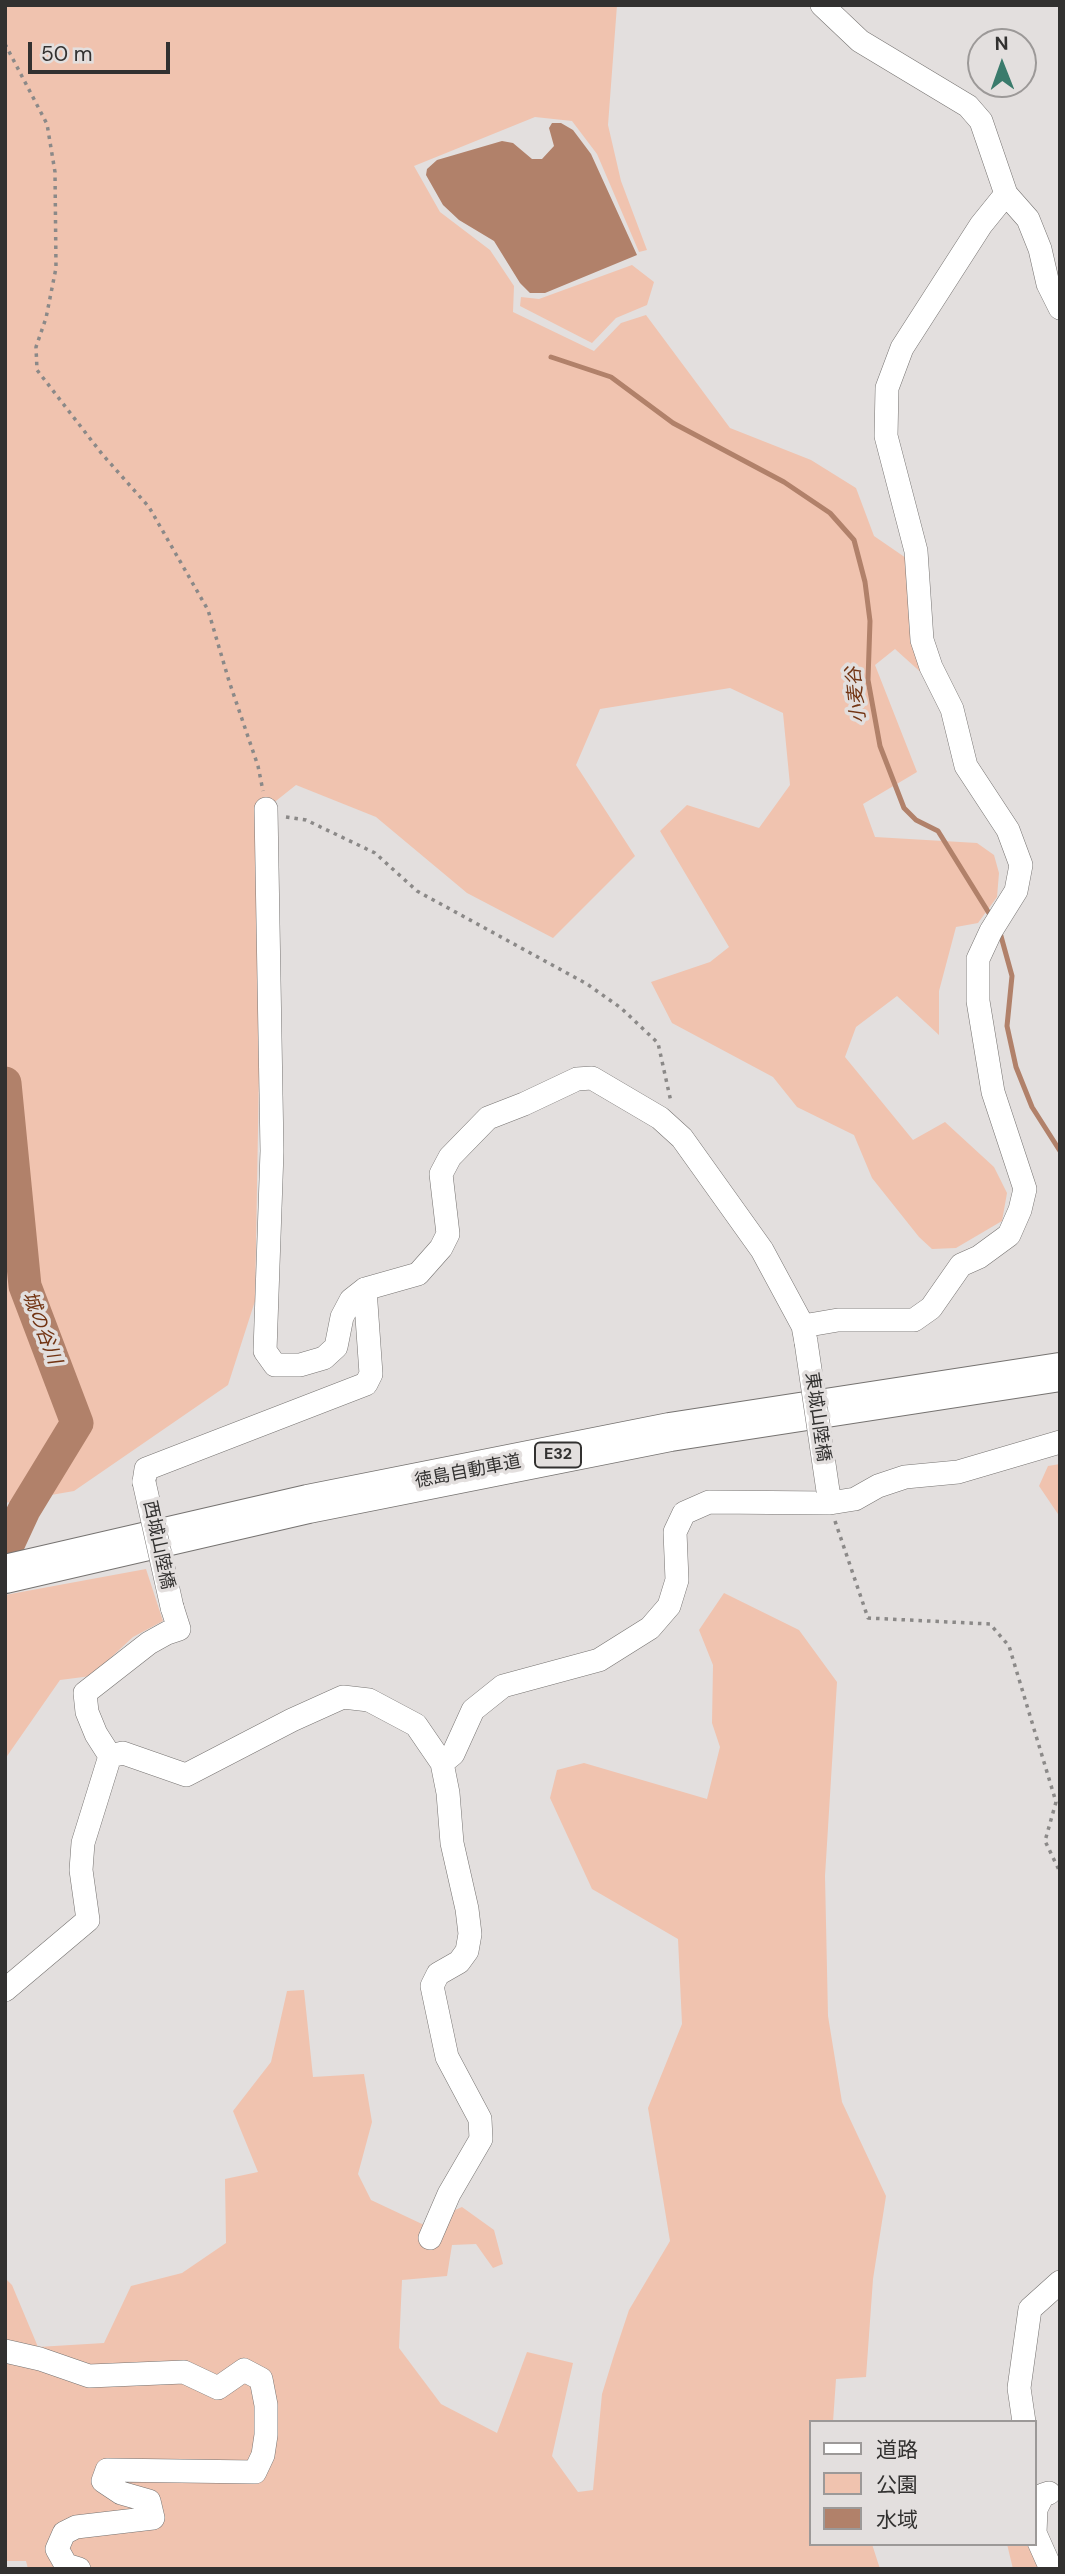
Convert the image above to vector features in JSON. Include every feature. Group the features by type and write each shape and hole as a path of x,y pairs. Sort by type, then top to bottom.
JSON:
{"highway":[{"name":"徳島自動車道","path":"5,1574 322,1502 670,1432 1060,1372"}],"street":[{"path":"822,5 860,41 968,106 981,121 1006,194 1028,219 1040,249 1048,284 1060,308"},
{"path":"804,1334 838,1320 914,1320 931,1308 961,1265 979,1257 1009,1235 1020,1210 1025,1189 993,1092 978,1001 978,959 1016,891 1021,865 1008,830 966,766 952,709 931,667 922,640 916,551 886,436 887,388 902,348 981,225 1006,194"},
{"path":"266,809 272,1151 265,1351 275,1365 300,1365 324,1358 336,1347 342,1317 351,1300 365,1289"},
{"name":"東城山陸橋","path":"365,1289 418,1274 441,1248 448,1234 441,1174 450,1157 488,1118 577,1079 592,1078 660,1118 682,1138 762,1250 804,1334 829,1497"},
{"name":"西城山陸橋","path":"110,1756 87,1712 85,1693 149,1643 178,1629 145,1482 146,1469 366,1384 371,1374 365,1289"},
{"path":"442,1763 453,1754 473,1710 503,1686 599,1660 649,1628 669,1606 677,1580 675,1532 684,1513 709,1502 829,1497 855,1499 878,1486 905,1477 958,1472 1060,1442"},
{"path":"5,1990 88,1920 81,1870 83,1843 110,1756 123,1754 186,1775 292,1720 344,1697 369,1700 416,1725 442,1763 448,1793 452,1843 470,1934 467,1951 458,1962 438,1974 432,1986 447,2057 480,2119 481,2139 449,2194 430,2238"},
{"path":"1024,2420 1019,2388 1030,2309 1060,2282"},
{"path":"5,2351 40,2359 89,2376 184,2372 218,2388 244,2370 261,2379 266,2405 266,2435 263,2455 255,2472 107,2470 103,2481 121,2493 149,2501 153,2518 76,2527 64,2533 57,2549 66,2565 79,2569"},
{"path":"1037,2507 1043,2496 1048,2493"},
{"path":"1037,2538 1051,2569"}],"path":[{"path":"5,44 47,124 55,172 56,268 47,318 36,347 37,370 102,454 149,507 208,610 258,766 266,809 286,817 306,820 375,853 417,891 587,984 621,1008 658,1043 671,1102 678,1109"},
{"path":"829,1497 869,1618 990,1623 1009,1646 1056,1802 1045,1841 1060,1872"}],"green space":[{"path":"5,5 617,5 608,125 621,181 647,250 639,252 597,154 572,121 535,117 414,166 440,212 490,250 514,286 513,312 594,351 621,323 646,315 730,428 811,460 856,488 874,536 906,558 926,677 895,649 875,665 917,772 863,804 875,837 977,843 994,855 999,873 997,897 978,923 956,927 939,991 939,1035 897,996 856,1027 845,1057 913,1140 945,1122 994,1167 1007,1193 1002,1221 956,1248 932,1249 919,1237 872,1178 854,1135 797,1107 773,1077 672,1023 651,982 710,962 729,947 660,831 687,805 759,828 790,785 783,713 730,688 600,709 576,765 635,856 553,938 467,893 376,817 296,785 257,816 259,1073 255,1301 228,1385 74,1491 5,1503"},
{"path":"632,265 654,282 647,305 616,318 592,343 520,306 521,297 539,299"},
{"path":"1060,1464 1060,1517 1039,1486 1048,1466"},
{"path":"146,1569 163,1621 133,1637 91,1676 60,1680 5,1759 5,1595"},
{"path":"724,1593 799,1630 837,1682 825,1876 828,2016 842,2102 886,2196 873,2279 866,2377 836,2379 833,2420 810,2420 810,2546 873,2546 880,2569 28,2569 26,2561 5,2561 5,2278 12,2285 38,2347 104,2343 131,2286 182,2273 226,2243 225,2179 258,2172 233,2111 271,2062 287,1991 304,1990 313,2077 364,2074 372,2122 358,2174 371,2200 422,2224 462,2207 494,2230 503,2264 493,2268 476,2244 452,2245 447,2276 402,2280 399,2348 441,2404 497,2433 527,2352 573,2363 552,2456 578,2492 593,2490 602,2394 614,2355 629,2310 670,2241 648,2108 682,2024 678,1939 592,1889 550,1798 557,1770 584,1763 707,1799 720,1747 712,1723 713,1665 699,1630"},
{"path":"1007,2546 1033,2546 1041,2569 1013,2569"}],"water":[{"path":"552,123 561,123 573,130 591,154 637,255 545,293 530,293 520,283 494,241 459,220 443,205 426,175 427,169 437,160 502,141 513,143 532,159 542,159 554,146 549,128"}],"waterway":[{"name":"小麦谷","path":"551,357 611,377 673,423 784,482 830,513 854,540 865,582 870,621 868,680 880,746 904,808 916,820 938,831 992,918"},
{"name":"小麦谷","path":"999,929 1012,976 1007,1026 1016,1067 1032,1107 1060,1151"},
{"name":"城の谷川","path":"5,1083 25,1286 77,1423 24,1510 5,1551"}]}
